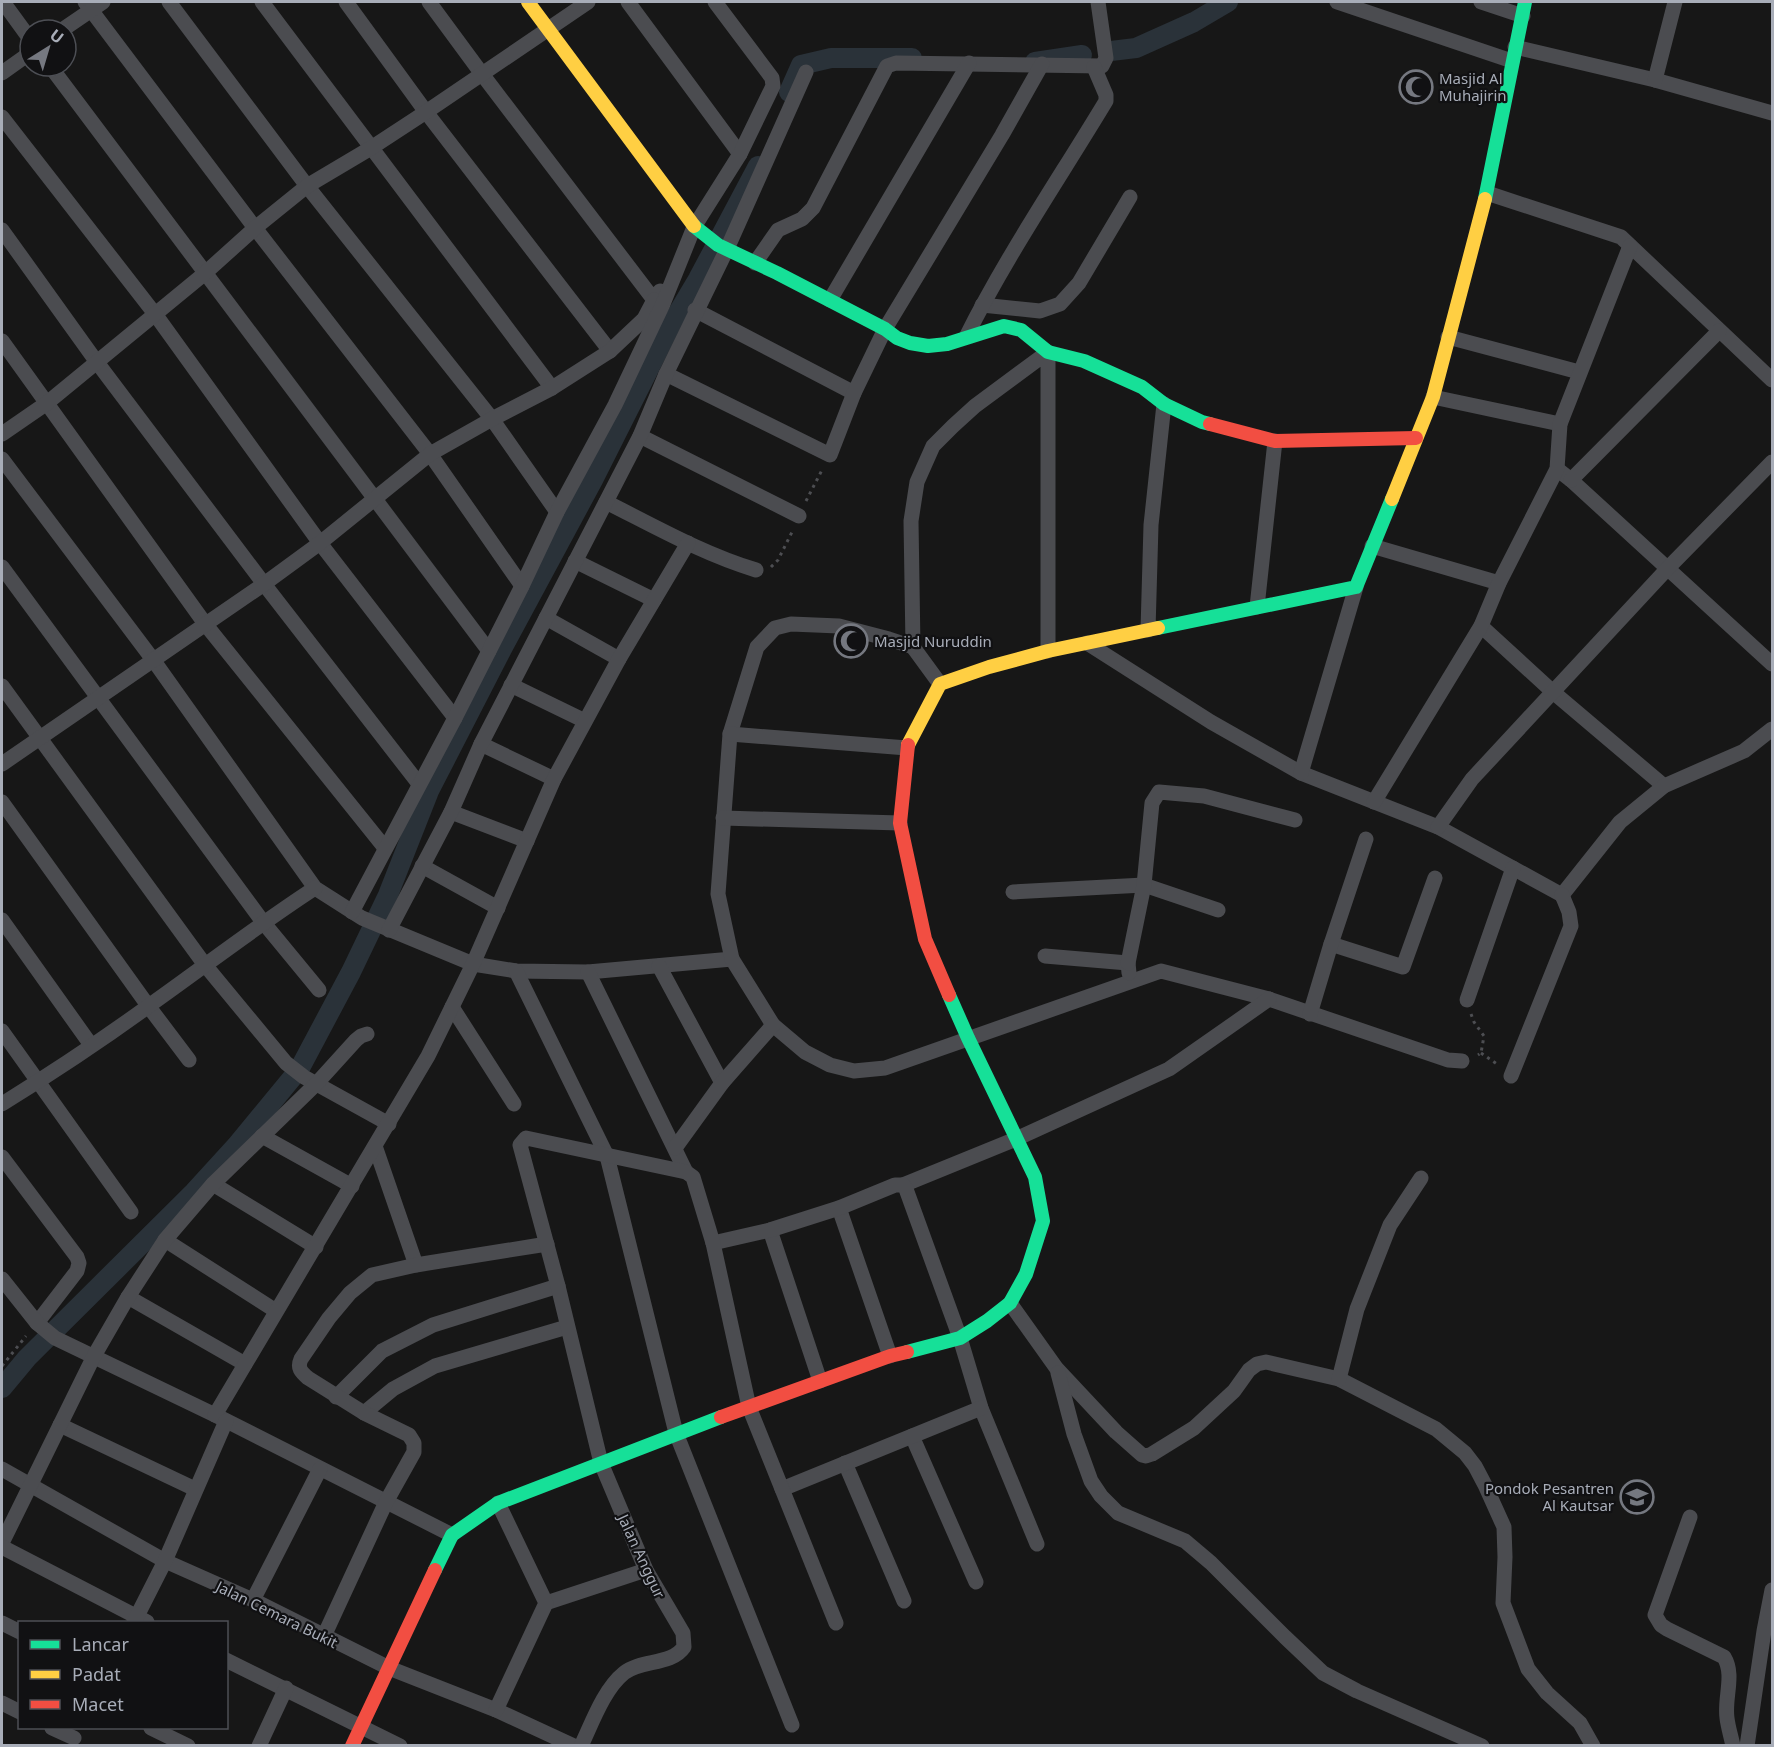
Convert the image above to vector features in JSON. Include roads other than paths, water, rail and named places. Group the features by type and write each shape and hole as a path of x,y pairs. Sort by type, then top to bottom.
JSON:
{"street":[{"path":"3,2 18,23"},
{"path":"169,2 307,186 492,419 557,512"},
{"path":"262,2 552,388"},
{"path":"346,2 426,112 610,351"},
{"path":"429,2 654,300"},
{"path":"528,2 694,227 718,245 830,300 903,341 928,346 948,344 1004,326 1010,327 1025,333 1048,352 1084,361 1142,387 1164,404 1202,422 1275,441 1416,438"},
{"path":"2,434 46,403 307,186 426,112 588,2"},
{"path":"628,2 740,154"},
{"path":"357,915 385,848 455,718 557,512 615,405 663,304 694,227 740,154 771,91 772,78 715,2"},
{"path":"755,263 778,230 802,219 813,208 887,66 896,63 969,63 1102,66 1106,58 1098,2"},
{"path":"1337,2 1514,54 1655,80 1773,113"},
{"path":"1301,773 1356,586 1433,397 1487,193 1524,9 1480,2"},
{"path":"1655,80 1675,2"},
{"path":"76,18 93,4 255,228 430,454 522,586"},
{"path":"2,73 18,62"},
{"path":"830,300 969,63"},
{"path":"666,375 830,455 854,393 885,330 1042,64"},
{"path":"966,337 982,305 1048,192 1106,101 1106,95 1094,67"},
{"path":"385,928 451,812 481,744 640,436 696,310 718,245 807,72"},
{"path":"59,78 489,651"},
{"path":"2,117 155,314 320,543 455,718"},
{"path":"1487,193 1621,237 1773,380"},
{"path":"982,305 1040,310 1060,304 1078,283 1130,197"},
{"path":"2,230 96,361 264,584 419,784"},
{"path":"1374,802 1481,626 1499,584 1557,469 1560,424 1630,246"},
{"path":"2,764 264,584 320,543 430,454 552,388 610,351 644,319 654,300 677,268"},
{"path":"696,310 854,393"},
{"path":"1571,480 1719,331"},
{"path":"1448,337 1579,372"},
{"path":"2,340 206,625 385,848"},
{"path":"912,647 911,521 917,482 923,467 933,446 953,426 975,406 1048,352"},
{"path":"1048,352 1048,651"},
{"path":"1433,397 1560,424"},
{"path":"1148,630 1151,525 1164,404"},
{"path":"640,436 799,516"},
{"path":"1257,607 1275,441"},
{"path":"2,459 154,661 315,888 357,915 473,964 516,971 588,972 732,959"},
{"path":"1438,827 1472,780 1668,568 1773,462"},
{"path":"1557,469 1773,664"},
{"path":"606,502 688,543 756,570"},
{"path":"367,1034 356,1040 317,1083 213,1184 165,1240 128,1297 94,1356 2,1545 139,1621 195,1489 220,1418 245,1364 428,1056 473,964 554,779 619,659 688,543"},
{"path":"1372,546 1499,584"},
{"path":"575,561 654,600"},
{"path":"2,567 263,922 319,990"},
{"path":"352,1746 453,1535 498,1503 676,1433 890,1356 960,1338 1010,1303 1026,1274 1043,1221 1035,1177 968,1038 925,939 900,824 907,748 940,684 989,667 1048,651 1356,586"},
{"path":"546,618 619,659"},
{"path":"940,684 912,647 839,626 791,624 775,628 757,647 730,734 718,894 732,959 773,1025 805,1052 830,1065 854,1071 885,1068 1161,971 1269,999 1448,1060 1462,1061"},
{"path":"1481,626 1553,692 1664,786"},
{"path":"1087,643 1211,722 1301,773 1438,827 1562,895 1569,912 1570,926 1511,1076"},
{"path":"511,685 585,721"},
{"path":"2,686 205,965 286,1063 304,1077 389,1124"},
{"path":"1562,895 1620,822 1664,786 1743,751 1773,729"},
{"path":"730,734 907,748"},
{"path":"481,744 554,779"},
{"path":"1129,982 1128,963 1144,885 1152,803 1159,792 1204,796 1295,820"},
{"path":"2,802 189,1060"},
{"path":"451,812 527,842"},
{"path":"723,818 900,824"},
{"path":"1310,1014 1366,839"},
{"path":"422,866 498,908"},
{"path":"1467,1000 1513,868"},
{"path":"1331,944 1403,967 1435,878"},
{"path":"1013,892 1144,885 1218,910"},
{"path":"2,1104 149,1007 263,922 315,888"},
{"path":"2,920 91,1046"},
{"path":"1045,956 1128,963"},
{"path":"659,966 722,1083"},
{"path":"516,971 607,1156 676,1433 792,1725"},
{"path":"588,972 686,1172 695,1181 713,1243 749,1407 836,1623"},
{"path":"713,1243 770,1230 839,1208 1017,1139 1168,1069 1269,999"},
{"path":"452,1007 514,1104"},
{"path":"675,1148 722,1083 773,1025"},
{"path":"2,1031 131,1212"},
{"path":"262,1136 352,1186"},
{"name":"Jalan Anggur","path":"581,1746 602,1703 626,1671 672,1657 680,1653 684,1647 682,1633 646,1570 601,1463 558,1286 520,1145 527,1137 607,1156"},
{"path":"375,1146 416,1265"},
{"path":"607,1156 686,1172"},
{"path":"2,1157 77,1257 79,1263 77,1271 45,1330"},
{"path":"1340,1379 1357,1309 1390,1225 1421,1178"},
{"path":"213,1184 316,1247"},
{"path":"903,1185 960,1338 981,1408 1037,1544"},
{"path":"839,1208 890,1356"},
{"path":"770,1230 820,1382"},
{"path":"165,1240 276,1311"},
{"path":"324,1636 386,1502 414,1452 414,1443 409,1435 336,1397 301,1372 299,1365 301,1359 328,1318 350,1293 372,1275 416,1265 547,1244"},
{"path":"2,1279 45,1330 453,1535"},
{"path":"336,1397 382,1351 423,1330 558,1286"},
{"path":"128,1297 245,1364"},
{"path":"1010,1303 1057,1369 1116,1432 1138,1453 1146,1456 1194,1428 1234,1391 1250,1370 1257,1364 1266,1362 1340,1379 1436,1429 1465,1454 1475,1466 1504,1527 1503,1603 1528,1669 1547,1693 1580,1724 1593,1746"},
{"path":"364,1413 393,1389 435,1366 567,1327"},
{"path":"1057,1369 1074,1434 1090,1481 1101,1496 1118,1512 1185,1541 1323,1673 1357,1691 1482,1746"},
{"path":"782,1489 981,1408"},
{"path":"60,1425 195,1489"},
{"path":"912,1436 976,1582"},
{"path":"845,1463 904,1601"},
{"name":"Jalan Cemara Bukit","path":"2,1469 165,1561 253,1600 389,1668 496,1710 574,1746"},
{"path":"253,1600 320,1469"},
{"path":"498,1503 546,1603"},
{"path":"1690,1517 1655,1615 1661,1625 1667,1629 1724,1657 1728,1669 1726,1716 1733,1746"},
{"path":"496,1710 546,1603 646,1570"},
{"path":"1747,1746 1764,1631 1773,1590"},
{"path":"2,1623 18,1631"},
{"path":"228,1661 400,1746"},
{"path":"260,1746 286,1688"},
{"path":"2,1703 18,1711"},
{"path":"55,1729 75,1737"},
{"path":"153,1729 188,1746"}],"waterway":[{"path":"1111,51 1136,48 1194,22 1228,2"},
{"path":"1035,62 1082,55"},
{"path":"789,92 801,65 831,58 912,58"},
{"path":"300,1068 351,972 388,895 429,791 593,480 673,321 758,166"},
{"path":"2,1388 27,1358 194,1192 236,1146 292,1078"}],"place":[{"name":"Masjid Al Muhajirin","path":"1416,87"},
{"name":"Masjid Nuruddin","path":"851,641"},
{"name":"Pondok Pesantren Al Kautsar","path":"1637,1497"}]}
